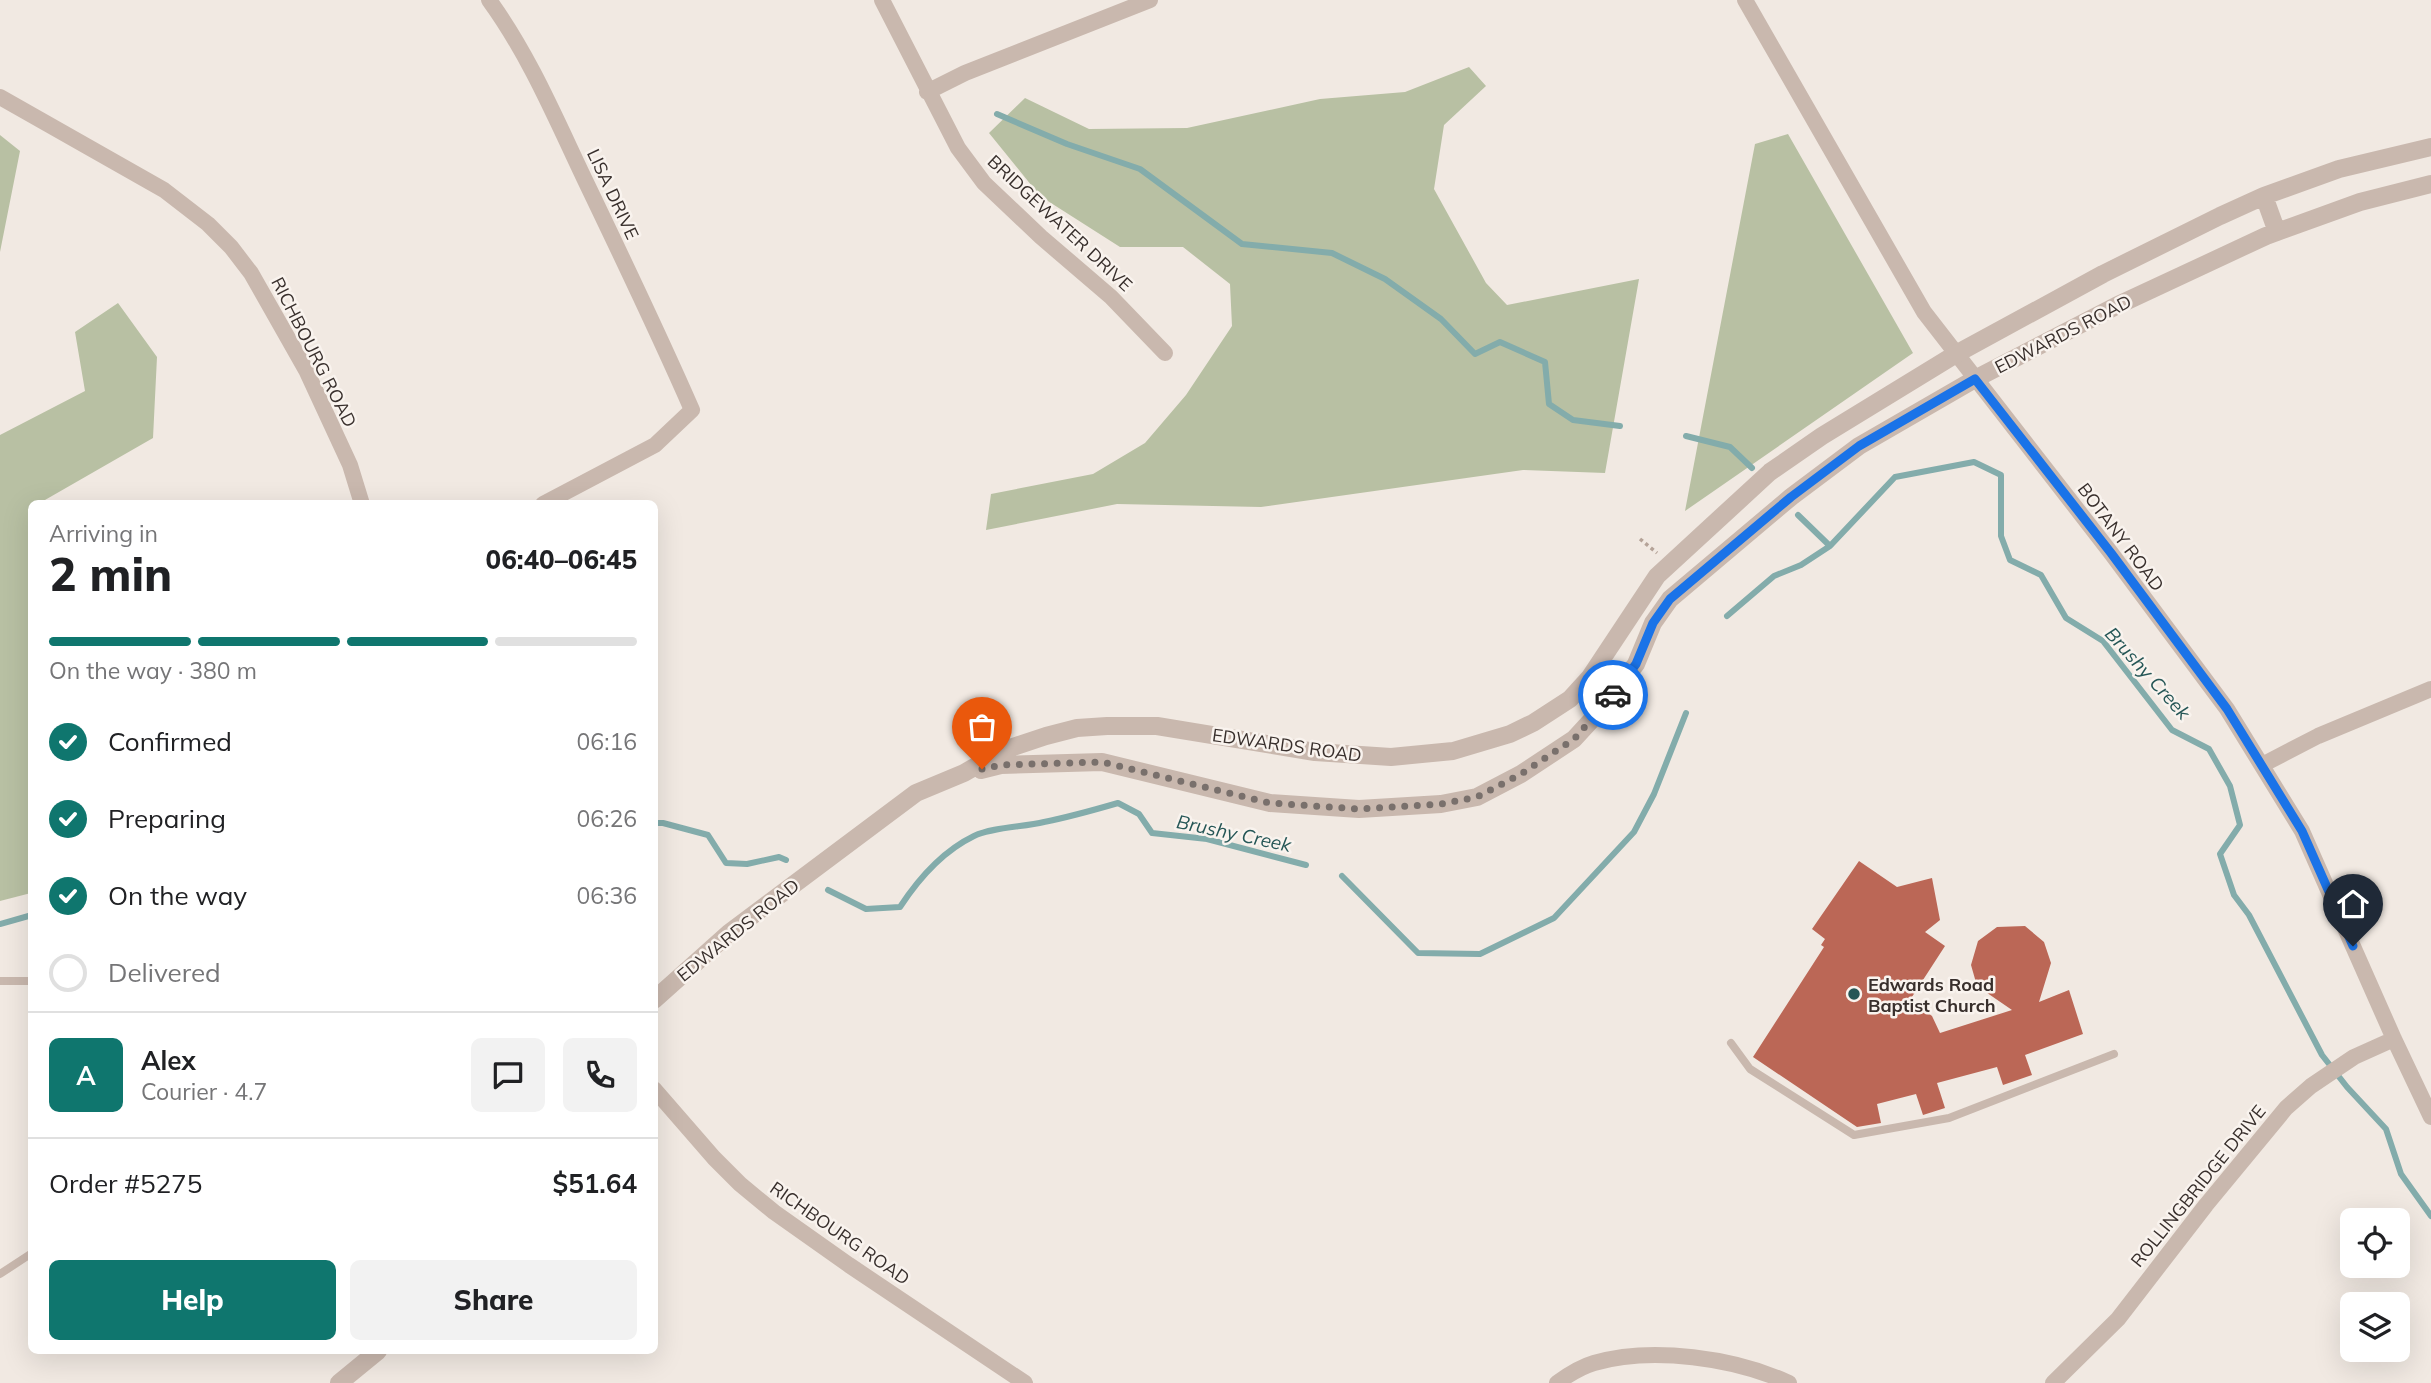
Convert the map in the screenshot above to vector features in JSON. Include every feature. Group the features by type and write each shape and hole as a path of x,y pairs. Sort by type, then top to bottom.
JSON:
{"street":[{"name":"LISA DRIVE","path":"489,0 509,27 536,78 664,345 692,410 654,445 551,500"},
{"name":"BRIDGEWATER DRIVE","path":"882,0 958,148 984,183 1111,298 1165,353"},
{"path":"927,92 965,74 1150,0"},
{"name":"BOTANY ROAD","path":"1745,0 1924,312 2111,553 2227,709 2262,765 2302,831 2431,1117"},
{"name":"RICHBOURG ROAD","path":"0,97 164,190 208,224 231,247 251,273 306,370 350,465 361,500"},
{"name":"EDWARDS ROAD","path":"658,996 729,933 916,793 964,773 1004,750 1046,736 1107,726 1157,726 1315,752 1391,757 1444,752 1510,734 1552,712 1570,699 1590,677 1657,576 1770,472 1822,436 1956,354 2104,274 2263,196 2339,169 2431,147"},
{"name":"EDWARDS ROAD","path":"964,773 1001,765 1102,762 1270,803 1359,809 1441,804 1477,797 1521,774 1574,739 1608,702 1636,664 1653,623 1670,599 1791,497 1859,446 1975,379 2116,306 2277,232 2360,202 2431,184"},
{"path":"2263,196 2277,232"},
{"path":"2262,765 2318,736 2431,689"},
{"name":"ROLLINGBRIDGE DRIVE","path":"2053,1383 2118,1319 2206,1205 2286,1108 2319,1079 2354,1057 2394,1039"},
{"name":"RICHBOURG ROAD","path":"658,1094 714,1158 774,1212 1025,1383"},
{"path":"339,1383 374,1354"},
{"path":"1557,1383 1592,1363 1632,1356 1688,1357 1723,1362 1758,1370 1789,1383"}],"lane":[{"path":"0,981 28,982"},
{"path":"1731,1043 1750,1069 1854,1135 1949,1118 2114,1054"},
{"path":"0,1274 28,1256"}],"path":[{"path":"1640,539 1659,556"}],"green space":[{"path":"1469,67 1486,86 1444,125 1434,189 1486,283 1507,305 1639,279 1605,473 1523,470 1261,507 1117,504 986,530 991,494 1093,474 1145,443 1186,395 1232,326 1230,284 1183,247 1120,247 1040,196 989,133 1025,98 1089,129 1187,128 1320,99 1405,92"},
{"path":"1788,134 1913,353 1685,511 1755,144"},
{"path":"0,135 20,151 0,252"},
{"path":"118,303 157,357 153,438 45,500 28,500 28,894 0,901 0,435 85,391 75,332"}],"building":[{"name":"Edwards Road Baptist Church","path":"1859,861 1897,887 1932,878 1940,920 1925,932 1945,946 1910,1000 1932,1016 1940,1033 2012,1010 1977,986 1971,965 1978,941 1997,927 2025,926 2044,942 2051,963 2039,1002 2069,990 2083,1034 2025,1055 2032,1075 2003,1085 1997,1067 1937,1083 1945,1108 1923,1115 1916,1094 1877,1104 1881,1123 1857,1127 1753,1057 1824,947 1821,945 1825,939 1812,929"}],"waterway":[{"path":"997,114 1067,144 1140,169 1242,244 1332,253 1385,279 1441,319 1475,354 1500,342 1545,362 1549,404 1573,420 1620,426"},
{"path":"1686,436 1730,447 1752,468"},
{"name":"Brushy Creek","path":"1727,616 1774,576 1801,565 1830,546 1895,477 1974,462 2001,475 2001,536 2010,560 2041,575 2066,618 2103,641 2172,730 2209,749 2230,786 2240,825 2220,854 2234,895 2249,915 2322,1055 2386,1129 2401,1174 2431,1216"},
{"path":"1798,515 1830,546"},
{"name":"Brushy Creek","path":"1342,876 1418,953 1480,954 1554,918 1634,832 1654,794 1686,713"},
{"name":"Brushy Creek","path":"828,890 866,909 900,907 932,866 952,849 974,836 1063,818 1118,803 1139,814 1152,833 1207,839 1306,865"},
{"name":"Brushy Creek","path":"658,823 708,835 726,863 747,864 779,857 786,860"},
{"name":"Brushy Creek","path":"0,924 28,916"}],"way so far":[{"path":"982,769 1001,765 1102,762 1270,803 1359,809 1441,804 1477,797 1521,774 1574,739 1613,695"}],"place":[{"name":"Edwards Road Baptist Church","path":"1854,994"}],"route":[{"path":"1613,695 1636,664 1653,623 1670,599 1791,497 1859,446 1975,379 2111,553 2227,709 2302,831 2353,946"}]}
